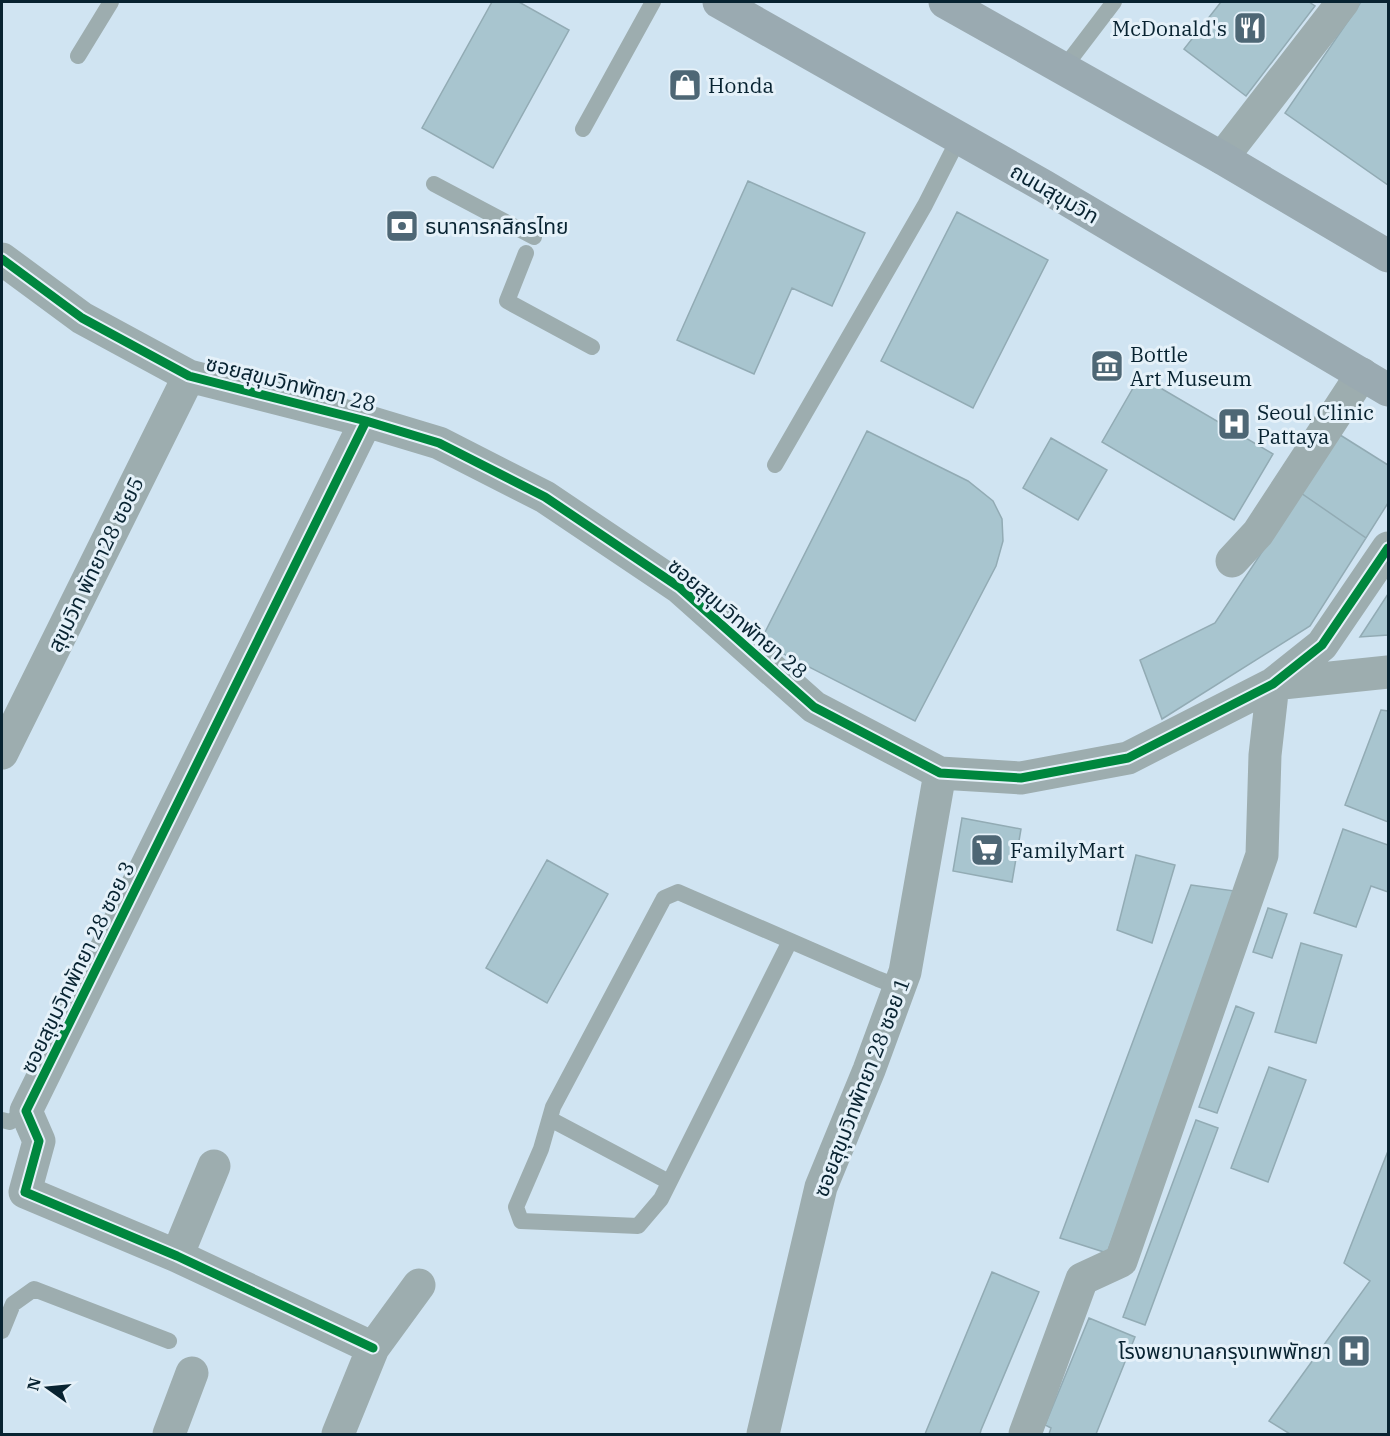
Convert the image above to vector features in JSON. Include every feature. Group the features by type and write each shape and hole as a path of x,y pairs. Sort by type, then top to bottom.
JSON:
{"highway":[{"name":"ถนนสุขุมวิท","path":"719,2 1044,186 1375,382"},
{"path":"945,2 1222,158 1389,256"}],"street":[{"path":"1222,158 1343,2"},
{"name":"ซอยสุขุมวิทพัทยา 28","path":"2,258 82,318 189,376 366,421 439,443 545,497 679,587 814,707 940,773 1022,778 1128,758 1273,684 1322,645 1389,548"},
{"name":"สุขุมวิท พัทยา28 ซอย5","path":"2,753 189,376"},
{"path":"1232,561 1258,533 1375,382"},
{"name":"ซอยสุขุมวิทพัทยา 28 ซอย 3","path":"366,421 14,1115 39,1141 25,1192 177,1256 373,1348"},
{"path":"1025,1434 1082,1280 1121,1262 1262,855 1264,755 1273,684 1389,672"},
{"name":"ซอยสุขุมวิทพัทยา 28 ซอย 1","path":"763,1434 821,1187 905,972 940,773"},
{"path":"177,1256 214,1166"},
{"path":"338,1434 373,1348 419,1286"},
{"path":"169,1434 192,1373"}],"lane":[{"path":"78,56 111,2"},
{"path":"583,129 653,2"},
{"path":"1063,69 1114,2"},
{"path":"775,465 925,205 959,138"},
{"path":"434,184 534,237"},
{"path":"526,253 507,301 592,347"},
{"path":"790,941 661,1199 638,1226 521,1221 516,1207 541,1149 553,1107 664,898 678,892 899,987"},
{"path":"550,1119 669,1182"},
{"path":"2,1331 13,1304 34,1289 169,1341"}],"building":[{"path":"492,2 519,2 569,30 493,168 422,128"},
{"name":"McDonald's","path":"1221,2 1309,2 1315,6 1246,96 1184,49"},
{"path":"1361,2 1388,2 1388,185 1285,113"},
{"path":"748,181 865,233 832,306 792,288 754,374 677,340"},
{"path":"957,212 1048,260 973,408 881,361"},
{"path":"1140,376 1273,454 1234,520 1102,442"},
{"path":"867,431 968,481 993,501 1002,519 1003,541 996,566 915,721 760,642"},
{"path":"1337,433 1388,465 1388,503 1366,538 1301,493"},
{"path":"1051,438 1107,470 1078,520 1023,488"},
{"path":"1301,493 1366,538 1310,626 1162,719 1140,660 1215,623"},
{"path":"1388,594 1388,635 1360,637"},
{"path":"1381,710 1388,711 1388,822 1345,805"},
{"name":"FamilyMart","path":"962,818 1021,829 1012,882 953,871"},
{"path":"1343,829 1388,845 1388,892 1371,886 1356,927 1314,913"},
{"path":"1136,855 1175,865 1152,943 1117,930"},
{"path":"547,860 608,894 547,1003 486,968"},
{"path":"1191,885 1242,892 1107,1253 1060,1238"},
{"path":"1268,908 1287,914 1272,958 1253,952"},
{"path":"1301,943 1342,955 1316,1043 1275,1032"},
{"path":"1236,1006 1254,1013 1217,1113 1199,1107"},
{"path":"1269,1067 1306,1080 1268,1182 1231,1168"},
{"path":"1196,1120 1218,1128 1145,1325 1123,1317"},
{"name":"โรงพยาบาลกรุงเทพพัทยา","path":"1388,1151 1388,1434 1290,1434 1269,1421 1370,1281 1344,1263"},
{"path":"992,1272 1039,1292 980,1434 925,1434"},
{"path":"1089,1318 1135,1337 1096,1434 1049,1434 1051,1428 1045,1425"}],"cycle path":[{"path":"2,259 82,318 189,376 366,421 439,443 545,497 679,587 814,707 940,773 1021,778 1128,758 1273,684 1322,645 1388,548"},
{"path":"366,421 26,1111 39,1141 25,1192 177,1256 373,1348"}],"place":[{"name":"McDonald's","path":"1250,28"},
{"name":"Honda","path":"685,85"},
{"name":"ธนาคารกสิกรไทย","path":"402,226"},
{"name":"Bottle Art Museum","path":"1107,366"},
{"name":"Seoul Clinic Pattaya","path":"1234,424"},
{"name":"FamilyMart","path":"987,850"},
{"name":"โรงพยาบาลกรุงเทพพัทยา","path":"1354,1351"}]}
